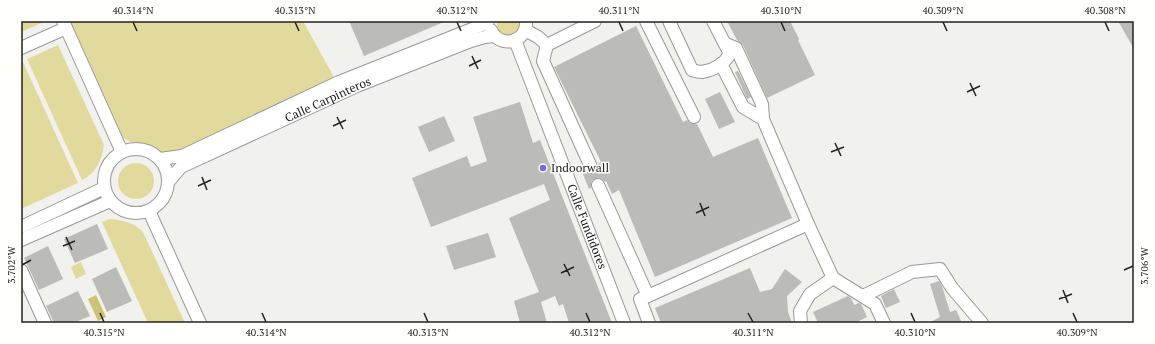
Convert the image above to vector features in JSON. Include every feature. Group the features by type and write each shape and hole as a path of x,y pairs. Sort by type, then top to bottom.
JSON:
{"street":[{"path":"489,21 490,28 495,36 503,41 508,42 522,36 526,24 547,45"},
{"name":"Calle Carpinteros","path":"160,159 182,156 339,82 489,21"},
{"path":"591,167 543,61 547,45 595,21"},
{"path":"646,21 694,117"},
{"path":"669,21 692,70 701,72 718,66 725,61 730,54 713,21"},
{"path":"21,48 65,24 122,152"},
{"name":"Calle Carpinteros","path":"169,181 181,167 357,86 471,41 495,36"},
{"name":"Calle Fundidores","path":"515,40 624,323"},
{"path":"724,43 736,48 762,104 764,119 808,224 833,278 875,304 884,323"},
{"path":"721,64 743,107 764,119"},
{"path":"130,149 148,150 160,159 166,168 169,181 168,188 163,199 149,211 135,213 121,210 110,201 104,188 105,171 111,160 122,152 130,149"},
{"path":"598,185 648,296"},
{"path":"21,227 104,188"},
{"path":"21,240 110,201"},
{"path":"149,211 200,323"},
{"path":"649,323 640,299 808,224"},
{"path":"21,270 45,323"},
{"path":"863,296 912,272 940,270 952,288 982,323"},
{"path":"801,323 800,311 810,294 833,278"},
{"path":"965,303 969,323"}],"shaded area":[{"path":"21,21 46,21 21,32"},
{"path":"70,21 303,21 335,79 166,159 123,138"},
{"path":"497,21 520,21 520,27 513,35 504,35 497,28"},
{"path":"58,45 104,145 98,166 91,174 82,180 27,59"},
{"path":"23,62 78,183 21,209 21,63"},
{"path":"136,163 146,166 151,171 154,181 151,191 146,196 136,199 126,196 121,191 118,181 121,171 126,166"},
{"path":"110,219 128,222 143,232 185,323 148,323 102,222"},
{"path":"81,262 86,274 76,279 71,267"},
{"path":"96,295 106,317 98,321 88,299"}],"building":[{"path":"349,21 446,21 364,56"},
{"path":"727,21 790,21 815,75 767,98 743,45 737,40"},
{"path":"1118,21 1134,21 1134,49"},
{"path":"636,26 683,122 687,120 690,123 697,124 713,157 758,138 792,218 655,277 619,190 612,194 606,181 605,182 598,178 592,180 591,188 589,189 582,172 585,171 590,174 594,174 598,168 598,164 601,162 554,67"},
{"path":"738,71 751,97 747,99 735,72"},
{"path":"720,92 735,122 719,129 705,99"},
{"path":"520,102 533,143 540,140 612,323 569,323 563,304 559,306 555,296 541,302 547,323 520,323 514,301 539,292 509,218 550,200 544,184 431,227 412,178 467,156 471,167 487,161 473,117"},
{"path":"444,116 455,141 429,152 418,127"},
{"path":"97,224 108,249 75,263 64,239"},
{"path":"488,233 496,257 454,270 446,246"},
{"path":"48,246 63,279 39,290 24,258"},
{"path":"116,267 132,301 107,312 92,279"},
{"path":"750,268 760,292 772,289 785,269 802,282 787,296 788,312 792,323 661,323 655,308"},
{"path":"939,281 950,312 956,310 962,323 929,323 940,317 930,284"},
{"path":"894,289 900,302 886,308 881,296"},
{"path":"78,291 90,316 73,323 54,323 46,306"},
{"path":"848,296 851,298 854,305 859,303 861,304 867,317 855,323 818,323 813,312"}],"place":[{"name":"Indoorwall","path":"543,168"}]}
